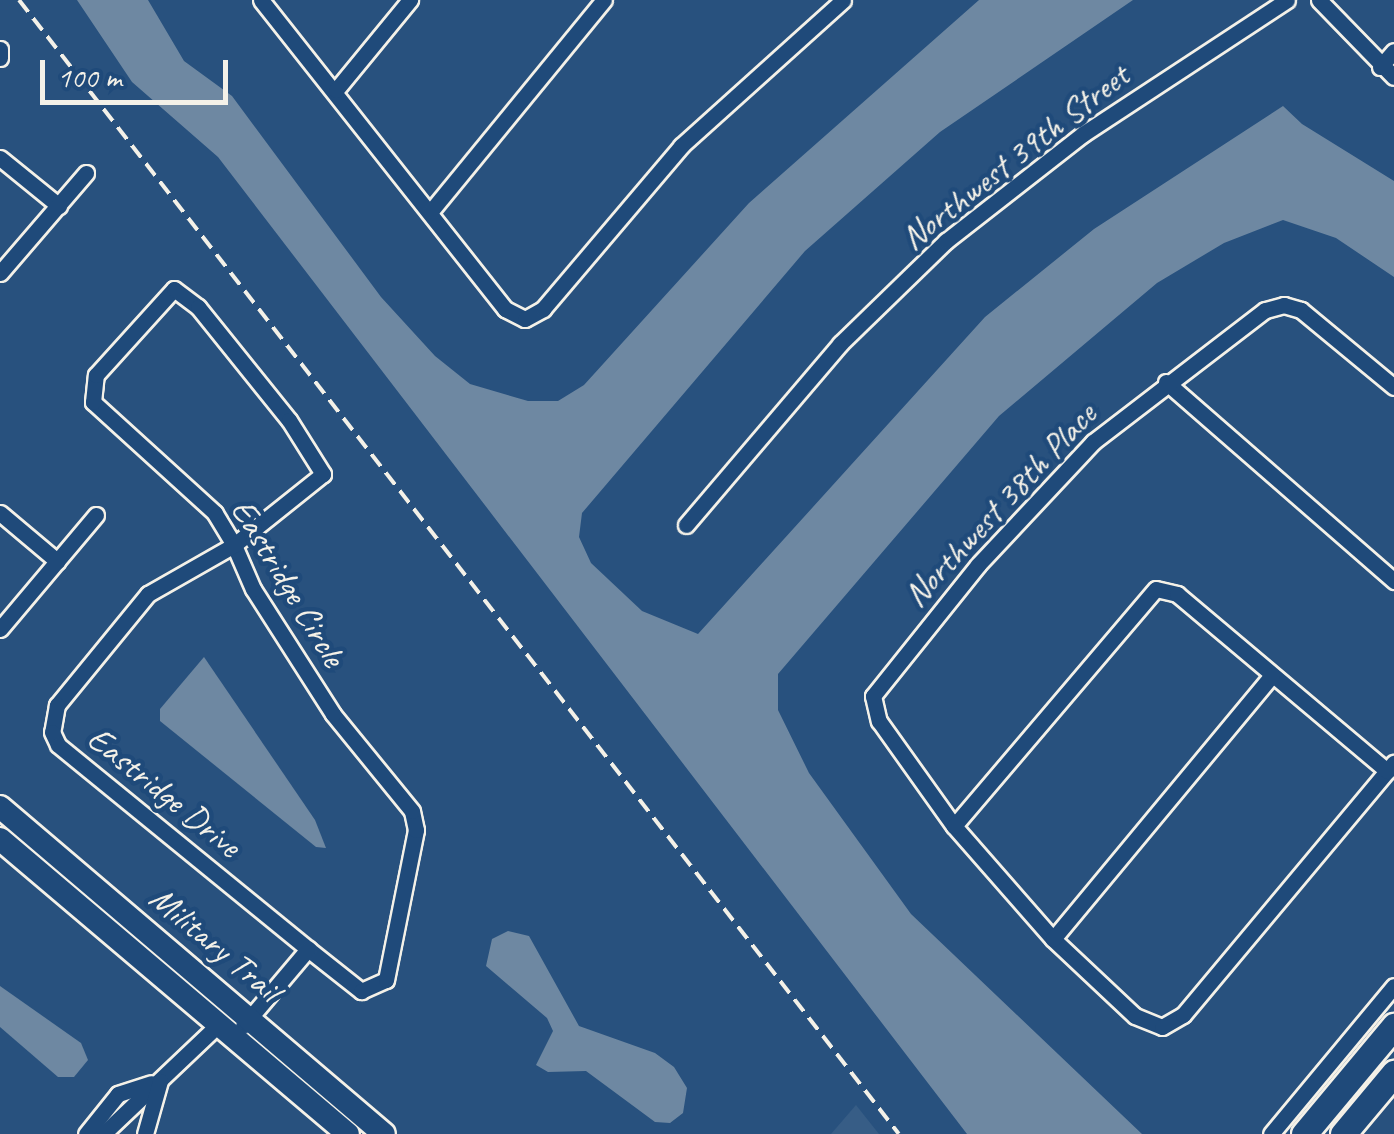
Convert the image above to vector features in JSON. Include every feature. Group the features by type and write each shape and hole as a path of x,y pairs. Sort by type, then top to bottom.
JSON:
{"main road":[{"path":"1304,1134 1394,1026"},
{"path":"1343,1134 1394,1073"}],"street":[{"path":"261,0 336,90 505,309 526,319 543,308 681,146 834,2"},
{"path":"336,90 410,0"},
{"path":"431,211 604,0"},
{"name":"Northwest 39th Street","path":"686,525 840,344 946,240 1083,134 1288,0"},
{"path":"1319,0 1394,77"},
{"path":"0,49 0,58"},
{"path":"1380,66 1394,51"},
{"path":"0,158 59,206"},
{"path":"0,273 86,173"},
{"name":"Eastridge Circle","path":"308,949 361,991 386,980 416,830 402,792 333,714 253,590 234,544 192,490 93,402 96,375 163,294 174,289 198,307 290,420 323,474"},
{"name":"Northwest 38th Place","path":"954,826 879,720 873,696 1040,495 1166,382 1265,310 1284,305 1301,310 1394,388"},
{"path":"1166,382 1394,582"},
{"name":"Eastridge Drive","path":"308,949 58,745 52,732 57,706 148,594 234,544 323,474"},
{"path":"0,512 57,561"},
{"path":"0,629 96,516"},
{"path":"1156,589 1176,594 1272,676 1390,767 1183,1014 1162,1027 1135,1016 1052,939 954,826 1143,597 1156,589"},
{"path":"1052,939 1272,676"},
{"name":"Military Trail","path":"0,807 384,1134"},
{"name":"Military Trail","path":"0,838 348,1134"},
{"path":"102,1134 160,1081 226,1031 250,1019 308,949"},
{"path":"1271,1134 1394,986"},
{"path":"86,1134 118,1094 160,1081"},
{"path":"145,1134 160,1081"}],"shaded area":[{"path":"77,0 148,0 184,61 232,96 381,297 435,356 470,384 528,401 558,401 584,385 749,203 979,0 1133,0 940,132 805,251 582,513 579,537 591,563 642,611 698,634 985,317 1094,229 1283,106 1302,124 1394,181 1394,277 1336,238 1283,220 1224,243 1157,283 999,416 778,674 778,710 809,773 911,914 1142,1134 967,1134 218,157 132,82"},
{"path":"204,657 315,820 326,848 316,847 160,721 160,709"},
{"path":"508,931 529,936 579,1026 655,1053 674,1067 687,1088 683,1113 670,1123 655,1122 586,1071 548,1072 536,1065 553,1031 547,1018 486,966 492,939"},
{"path":"0,986 81,1043 88,1060 74,1077 58,1077 0,1027"},
{"path":"856,1105 879,1134 831,1134"}],"railway":[{"path":"19,0 899,1134"}]}
